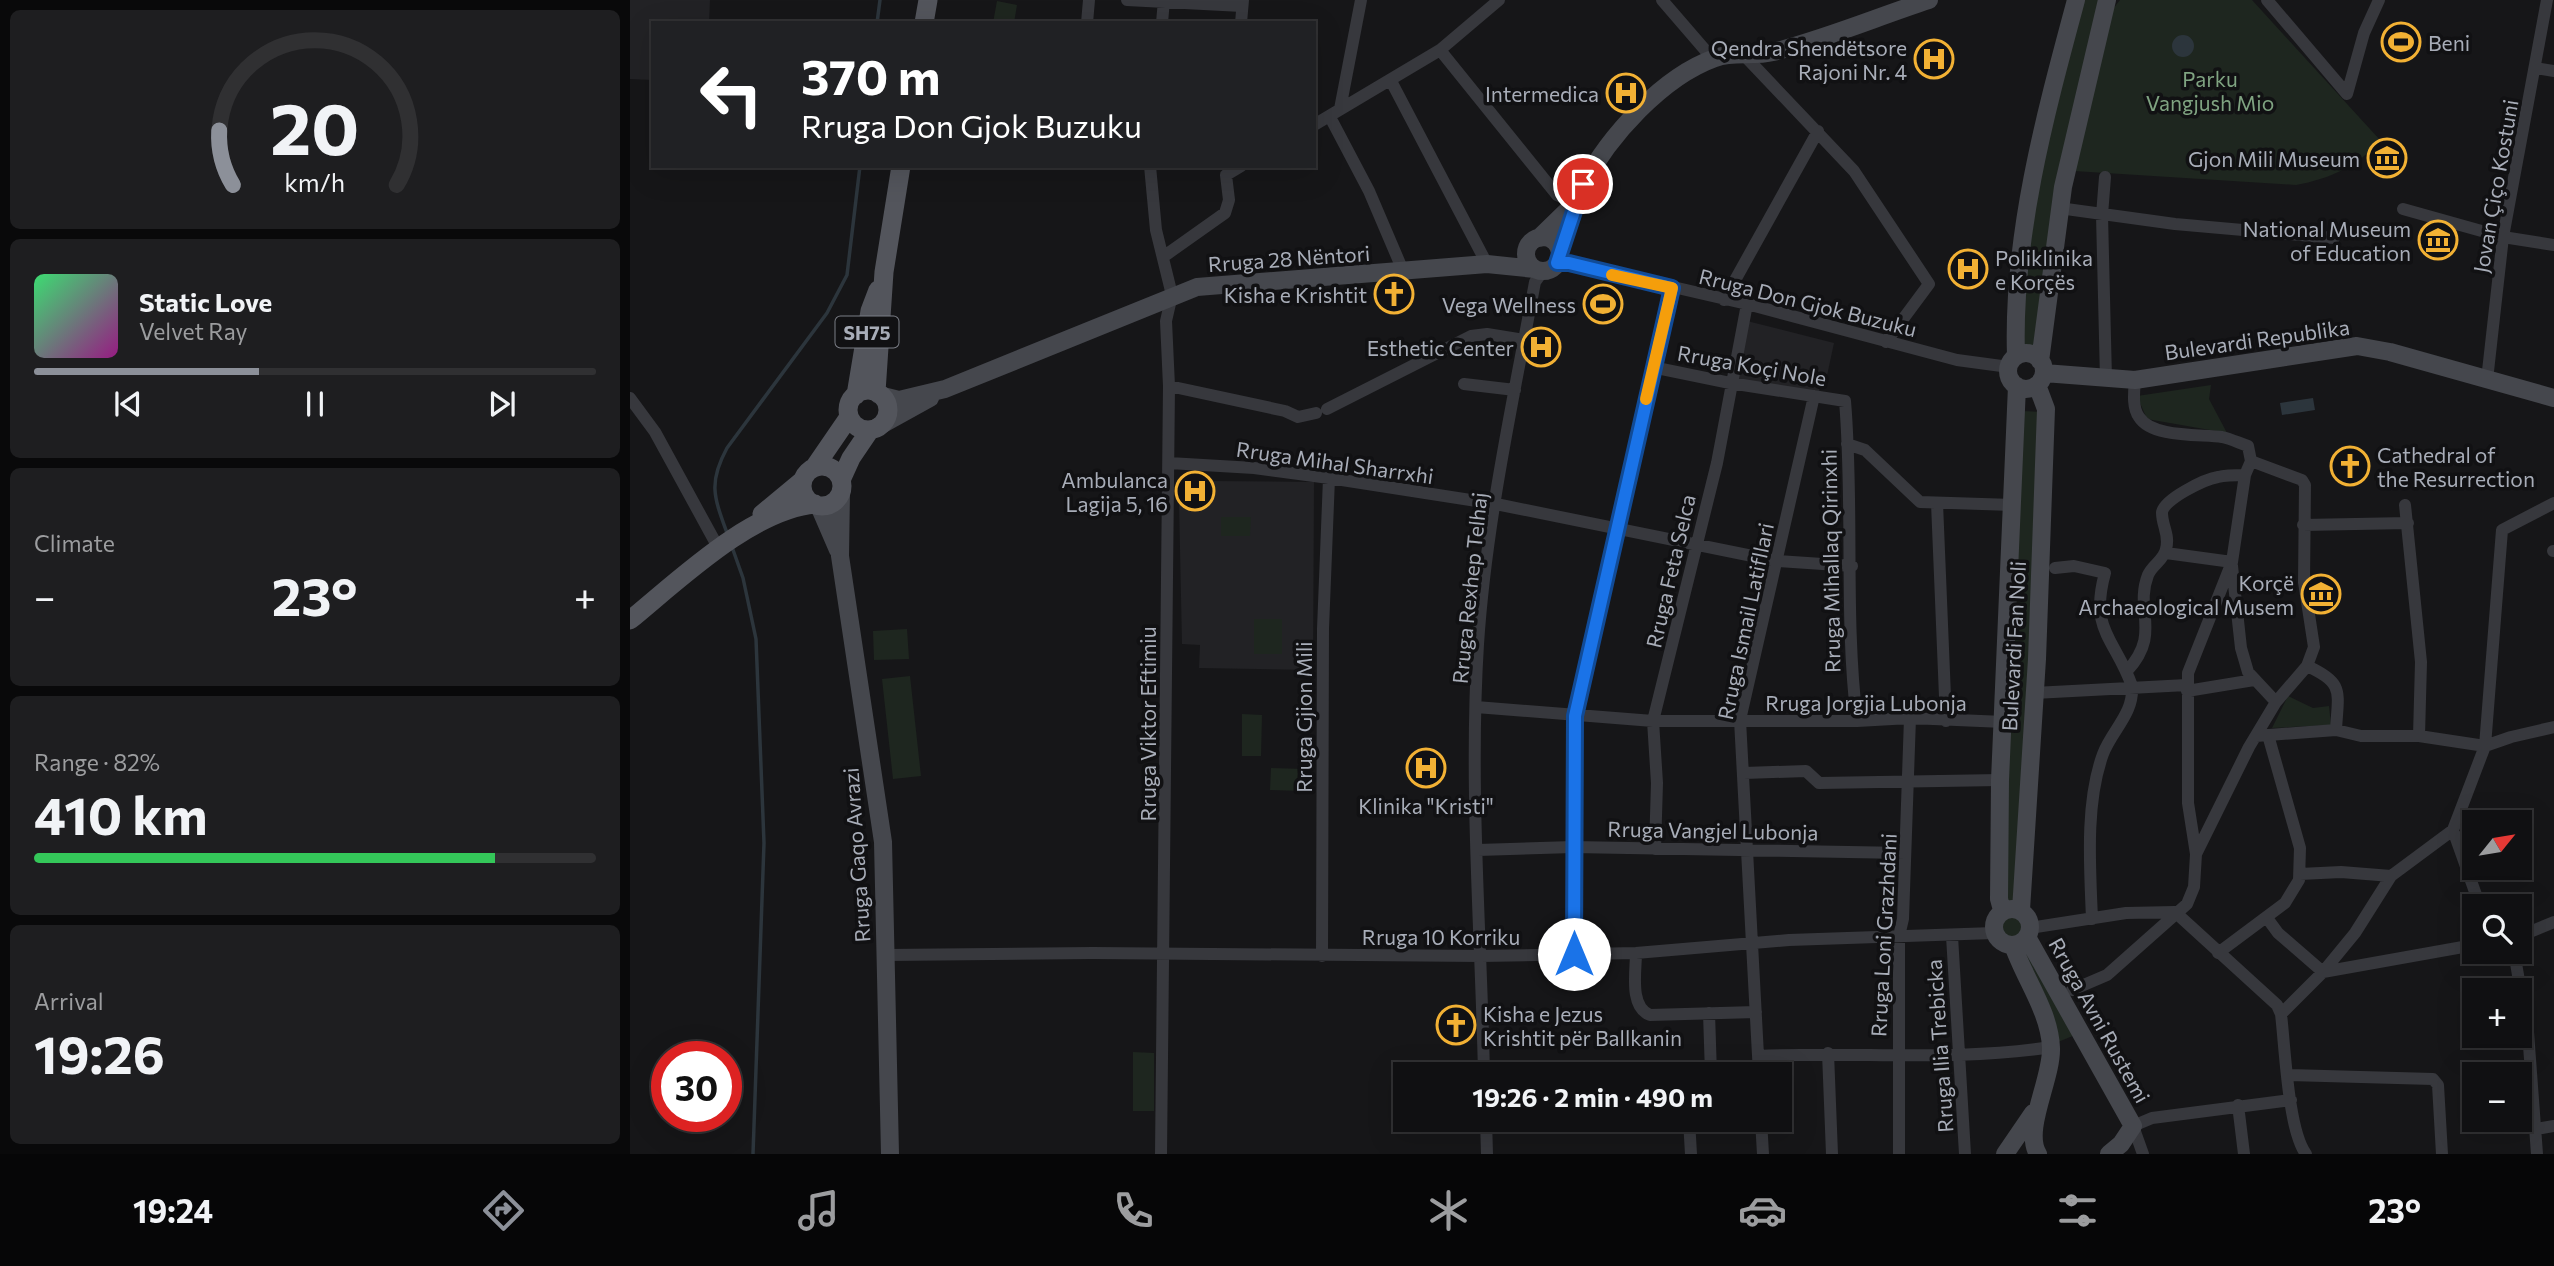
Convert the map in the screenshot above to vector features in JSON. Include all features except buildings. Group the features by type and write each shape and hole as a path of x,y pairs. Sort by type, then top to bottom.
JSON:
{"main road":[{"path":"924,21 928,0"},
{"name":"Rruga 28 Nëntori","path":"870,394 899,400 945,389 1197,287 1404,273 1487,264 1549,263 1575,204 1600,157 1635,114 1682,75 1713,58 1771,52 1929,0"},
{"path":"2013,362 2029,354 2041,373 2025,389 2017,386 2009,376 2013,362 2032,180 2076,0"},
{"name":"Bulevardi Fan Noli","path":"2012,910 2035,693 2046,409 2041,373 2059,208 2107,0"},
{"name":"SH75","path":"870,394 884,272 901,168"},
{"name":"Rruga 28 Nëntori","path":"1487,264 1534,241 1575,204"},
{"path":"1548,238 1549,263 1529,263 1526,254 1534,241 1548,238"},
{"name":"Bulevardi Republika","path":"2041,373 2135,380 2357,346 2390,352 2554,397"},
{"name":"Bulevardi Fan Noli","path":"2017,386 2000,780 1999,899 2028,918 2023,937 2051,1047 2047,1087 2033,1131 2032,1141 2038,1154"},
{"name":"Rruga 28 Nëntori","path":"872,429 913,410 945,389"},
{"name":"SH75","path":"630,620 753,524 809,474 849,418 849,405 870,394"},
{"name":"SH75","path":"753,524 800,506 831,504 851,458 872,429 881,424 887,413 887,405 870,394"},
{"path":"849,418 858,427 872,429"},
{"path":"817,505 805,496 809,474 831,468 841,486"},
{"name":"Rruga Gaqo Avrazi","path":"841,486 840,556 878,800 886,955 890,1154"},
{"name":"Rruga Gaqo Avrazi","path":"817,505 840,556"},
{"name":"Bulevardi Fan Noli","path":"1994,933 1996,916 2012,910"},
{"path":"1994,933 2004,943 2023,937"},
{"name":"Rruga Avni Rustemi","path":"2023,937 2133,1126 2121,1144 2109,1154"},
{"path":"2006,1154 2041,1102"}],"street":[{"path":"1087,21 1089,0"},
{"path":"1127,0 1242,3 1241,21"},
{"path":"1361,0 1335,113 1404,273"},
{"path":"1316,124 1440,50 1499,0"},
{"path":"1662,0 1713,58"},
{"path":"2267,0 2347,94 2364,33 2375,14 2379,0"},
{"name":"Jovan Çiço Kostuni","path":"2487,380 2503,237 2547,0"},
{"path":"1162,21 1164,2"},
{"path":"1440,50 1557,195 1575,204"},
{"path":"1742,54 1854,171 1929,284 1886,342"},
{"path":"2535,68 2554,71"},
{"path":"1391,81 1487,264"},
{"path":"1724,300 1818,131"},
{"path":"1150,168 1156,230 1172,295"},
{"path":"1163,257 1225,213 1229,200 1227,170"},
{"path":"2105,177 2102,215 2106,379"},
{"path":"2059,208 2102,215 2334,238"},
{"path":"2403,209 2503,237 2554,245"},
{"name":"Rruga Don Gjok Buzuku","path":"1549,263 1569,263 1747,304 1957,360 2013,362"},
{"name":"Rruga Rexhep Telhaj","path":"1485,1062 1478,850 1478,640 1496,504 1535,282 1549,263"},
{"path":"1574,954 1575,716 1672,288"},
{"name":"Rruga Viktor Eftimiu","path":"1161,1154 1169,463 1166,321 1172,295"},
{"name":"Rruga Feta Selca","path":"1655,849 1657,783 1653,721 1694,546 1717,463 1747,304"},
{"path":"1169,386 1286,411 1298,417 1322,411 1471,336 1488,334 1524,341"},
{"name":"Rruga Koçi Nole","path":"1652,367 1730,383 1845,401"},
{"path":"2135,380 2134,403 2139,418 2149,427 2178,434 2224,438 2248,446 2251,461 2245,475 2232,562 2241,648 2254,680 2276,702"},
{"path":"1464,384 1515,390"},
{"name":"Rruga Ismail Latifllari","path":"1758,1062 1740,720 1814,396"},
{"path":"630,398 655,432 721,548"},
{"name":"Rruga Mihallaq Qirinxhi","path":"1845,401 1852,566 1851,672 1857,721"},
{"path":"1847,444 1865,450 1915,499 1937,503 2013,505"},
{"path":"2196,854 2262,736 2276,702 2307,666 2314,647 2304,582 2305,485 2302,480 2251,461"},
{"name":"Rruga Mihal Sharrxhi","path":"1169,463 1254,468 1329,478 1496,504 1777,561 1852,566"},
{"path":"2127,671 2146,640 2144,597 2148,574 2166,553 2169,535 2162,516 2164,506 2172,498 2217,477 2245,475"},
{"name":"Rruga Gjion Mili","path":"1322,956 1323,629 1329,478"},
{"path":"1937,503 1946,721"},
{"path":"2281,1014 2355,933 2391,876 2454,830 2485,746 2502,530 2554,503"},
{"path":"2405,505 2421,662 2419,736"},
{"path":"2303,525 2408,523"},
{"path":"2166,553 2232,562"},
{"path":"2072,990 2107,975 2191,898 2196,854 2188,803 2187,688 2204,625 2232,562"},
{"path":"2055,568 2074,566 2105,573 2098,600 2099,619 2127,671 2132,686 2133,697 2119,730 2103,752 2097,778 2088,844 2092,919"},
{"path":"2307,666 2331,677 2339,689 2336,730"},
{"path":"2035,693 2132,686 2187,688 2254,680"},
{"name":"Rruga Jorgjia Lubonja","path":"1476,707 1653,721 1857,721 1910,718 2004,722"},
{"name":"Rruga Loni Grazhdani","path":"1899,1154 1899,936 1903,919 1910,718"},
{"path":"2262,736 2336,730 2361,736 2419,736 2485,746 2554,727"},
{"path":"2218,953 2285,902 2300,874 2300,848 2262,736"},
{"path":"1744,772 1806,771 1819,783 2000,780"},
{"path":"2454,830 2476,894"},
{"name":"Rruga Vangjel Lubonja","path":"1478,850 1573,847 1905,853"},
{"path":"2300,874 2341,872 2391,876"},
{"path":"2023,937 2126,913 2175,912 2218,953 2264,990 2281,1014 2291,1100 2300,1145 2306,1154"},
{"path":"2267,918 2278,933 2323,971 2462,947"},
{"path":"2532,931 2554,922"},
{"name":"Rruga 10 Korriku","path":"886,955 1481,956 1636,953 1754,942 1994,933"},
{"name":"Rruga Ilia Trebicka","path":"1952,936 1965,1154"},
{"path":"1636,953 1636,990 1643,1013 1756,1012"},
{"path":"2516,964 2528,1032 2537,1154"},
{"path":"1709,1013 1711,1062"},
{"path":"1758,1056 1828,1053 1959,1054 2051,1047"},
{"path":"1828,1053 1832,1154"},
{"path":"2289,1075 2433,1079 2438,1085 2442,1154"},
{"path":"2133,1126 2158,1116 2291,1100"},
{"path":"2238,1105 2244,1154"},
{"name":"Rruga Avni Rustemi","path":"2133,1126 2143,1154"},
{"path":"2536,1129 2554,1126"},
{"path":"1486,1132 1487,1154"},
{"path":"1690,1132 1691,1154"},
{"path":"1762,1132 1763,1154"}],"shaded area":[{"path":"630,0 710,0 709,21 651,21 651,80 630,79"},
{"path":"2183,35 2191,38 2194,46 2191,54 2183,57 2175,54 2172,46 2175,38"},
{"path":"1747,321 1834,343 1825,385 1820,384 1819,393 1736,379"},
{"path":"2313,398 2315,410 2282,415 2280,403"},
{"path":"1207,481 1314,482 1313,670 1199,668 1200,645 1182,644 1179,501 1198,502 1198,494 1207,494"}],"green space":[{"path":"2079,0 2104,0 2039,355 2018,353 2028,215"},
{"name":"Parku Vangjush Mio","path":"2120,0 2252,0 2380,140 2363,157 2342,170 2296,185 2074,171 2113,9"},
{"path":"997,1 1017,5 1014,21 993,21"},
{"path":"2211,385 2209,399 2227,433 2147,419 2137,396"},
{"path":"2021,411 2043,412 2022,914 2080,1033 2053,1044 2009,940 2003,939 1998,929"},
{"path":"1221,517 1251,517 1250,536 1221,536"},
{"path":"1254,619 1282,619 1282,654 1254,654"},
{"path":"907,629 909,659 874,660 873,631"},
{"path":"910,676 921,776 893,779 882,679"},
{"path":"2288,696 2313,708 2329,706 2331,725 2272,728"},
{"path":"1242,714 1262,715 1261,756 1242,756"},
{"path":"1271,768 1304,769 1303,791 1270,790"},
{"path":"1133,1052 1154,1053 1154,1111 1133,1111"}],"waterway":[{"path":"877,21 880,0"},
{"path":"727,533 715,490 721,460 727,448 827,313 847,275 860,168"},
{"path":"732,547 743,578 756,639 764,843 753,1154"}],"slow traffic":[{"path":"1612,275 1672,288 1662,320 1646,399"}],"place":[{"name":"Beni","path":"2401,42"},
{"name":"Qendra Shendëtsore Rajoni Nr. 4","path":"1934,59"},
{"name":"Intermedica","path":"1626,93"},
{"name":"Gjon Mili Museum","path":"2387,158"},
{"name":"National Museum of Education","path":"2438,240"},
{"name":"Poliklinika e Korçës","path":"1968,269"},
{"name":"Kisha e Krishtit","path":"1394,294"},
{"name":"Vega Wellness","path":"1603,304"},
{"name":"Esthetic Center","path":"1541,347"},
{"name":"Cathedral of the Resurrection","path":"2350,466"},
{"name":"Ambulanca Lagija 5, 16","path":"1195,491"},
{"name":"Korçë Archaeological Musem","path":"2321,594"},
{"name":"Klinika \"Kristi\"","path":"1426,768"},
{"name":"Kisha e Jezus Krishtit për Ballkanin","path":"1456,1025"}],"route":[{"path":"1574,954 1575,716 1637,445 1662,320 1672,288 1569,263 1557,263 1559,249 1583,184"}]}
